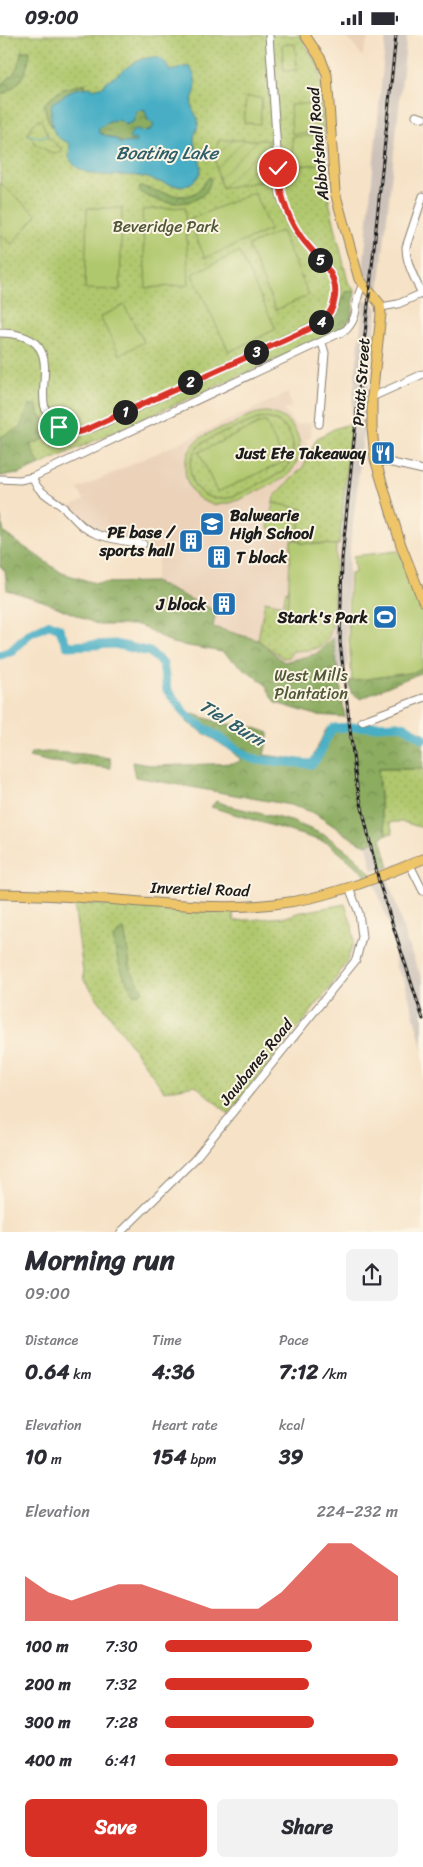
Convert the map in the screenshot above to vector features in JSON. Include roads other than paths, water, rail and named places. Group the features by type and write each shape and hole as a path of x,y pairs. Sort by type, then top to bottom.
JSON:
{"main road":[{"name":"Abbotshall Road","path":"305,35 321,59 327,75 334,192 352,258 359,279 381,307"},
{"name":"Pratt Street","path":"381,307 372,397 375,459 401,545 423,601"},
{"name":"Invertiel Road","path":"0,894 34,894 225,908 275,904 315,897 349,887 423,859"}],"street":[{"path":"0,333 15,334 36,343 43,353 43,397 48,415 65,431 77,433 104,423 309,329 325,319 332,309 336,284 328,268 299,235 280,193 269,35"},
{"path":"381,307 398,304 423,293 409,267 406,247 423,196"},
{"path":"0,479 20,480 32,477 322,343 346,330 354,322 359,291 363,285"},
{"path":"319,424 324,353 322,343"},
{"path":"372,397 423,374"},
{"path":"375,459 423,471"},
{"path":"32,477 43,492 90,531 110,539 143,543"},
{"path":"362,721 423,698"},
{"path":"410,865 423,891"},
{"name":"Jawbanes Road","path":"120,1232 194,1160 356,961 362,937 359,913 349,887"}],"water":[{"name":"Boating Lake","path":"154,57 161,59 169,70 190,67 194,76 196,89 192,99 192,107 198,126 194,139 201,170 196,179 190,184 176,186 145,177 100,175 81,170 74,165 69,157 70,144 59,138 52,127 52,103 75,89 91,87 92,89 104,86 105,82 118,75 133,63","holes":["137,111 145,111 148,120 154,125 147,131 133,130 129,137 130,140 135,139 136,142 119,143 118,140 99,133 99,129 106,124 120,120 125,125 133,122"]}],"waterway":[{"path":"28,135 41,137 48,135"},
{"name":"Tiel Burn","path":"0,655 11,651 29,634 50,624 59,628 67,646 115,644 150,652 163,664 167,690 188,717 248,757 257,760 312,764 319,756 327,736 333,728 398,725 406,727 423,739"}],"railway":[{"path":"396,35 342,559 340,642 356,781 379,882 423,1019"}],"place":[{"name":"Just Ete Takeaway","path":"383,453"},
{"name":"Balwearie High School","path":"212,524"},
{"name":"PE base / sports hall","path":"191,541"},
{"name":"T block","path":"219,557"},
{"name":"J block","path":"224,604"},
{"name":"Stark's Park","path":"385,617"}],"park label":[{"name":"Beveridge Park","path":"166,226"},
{"name":"West Mills Plantation","path":"311,684"}]}
